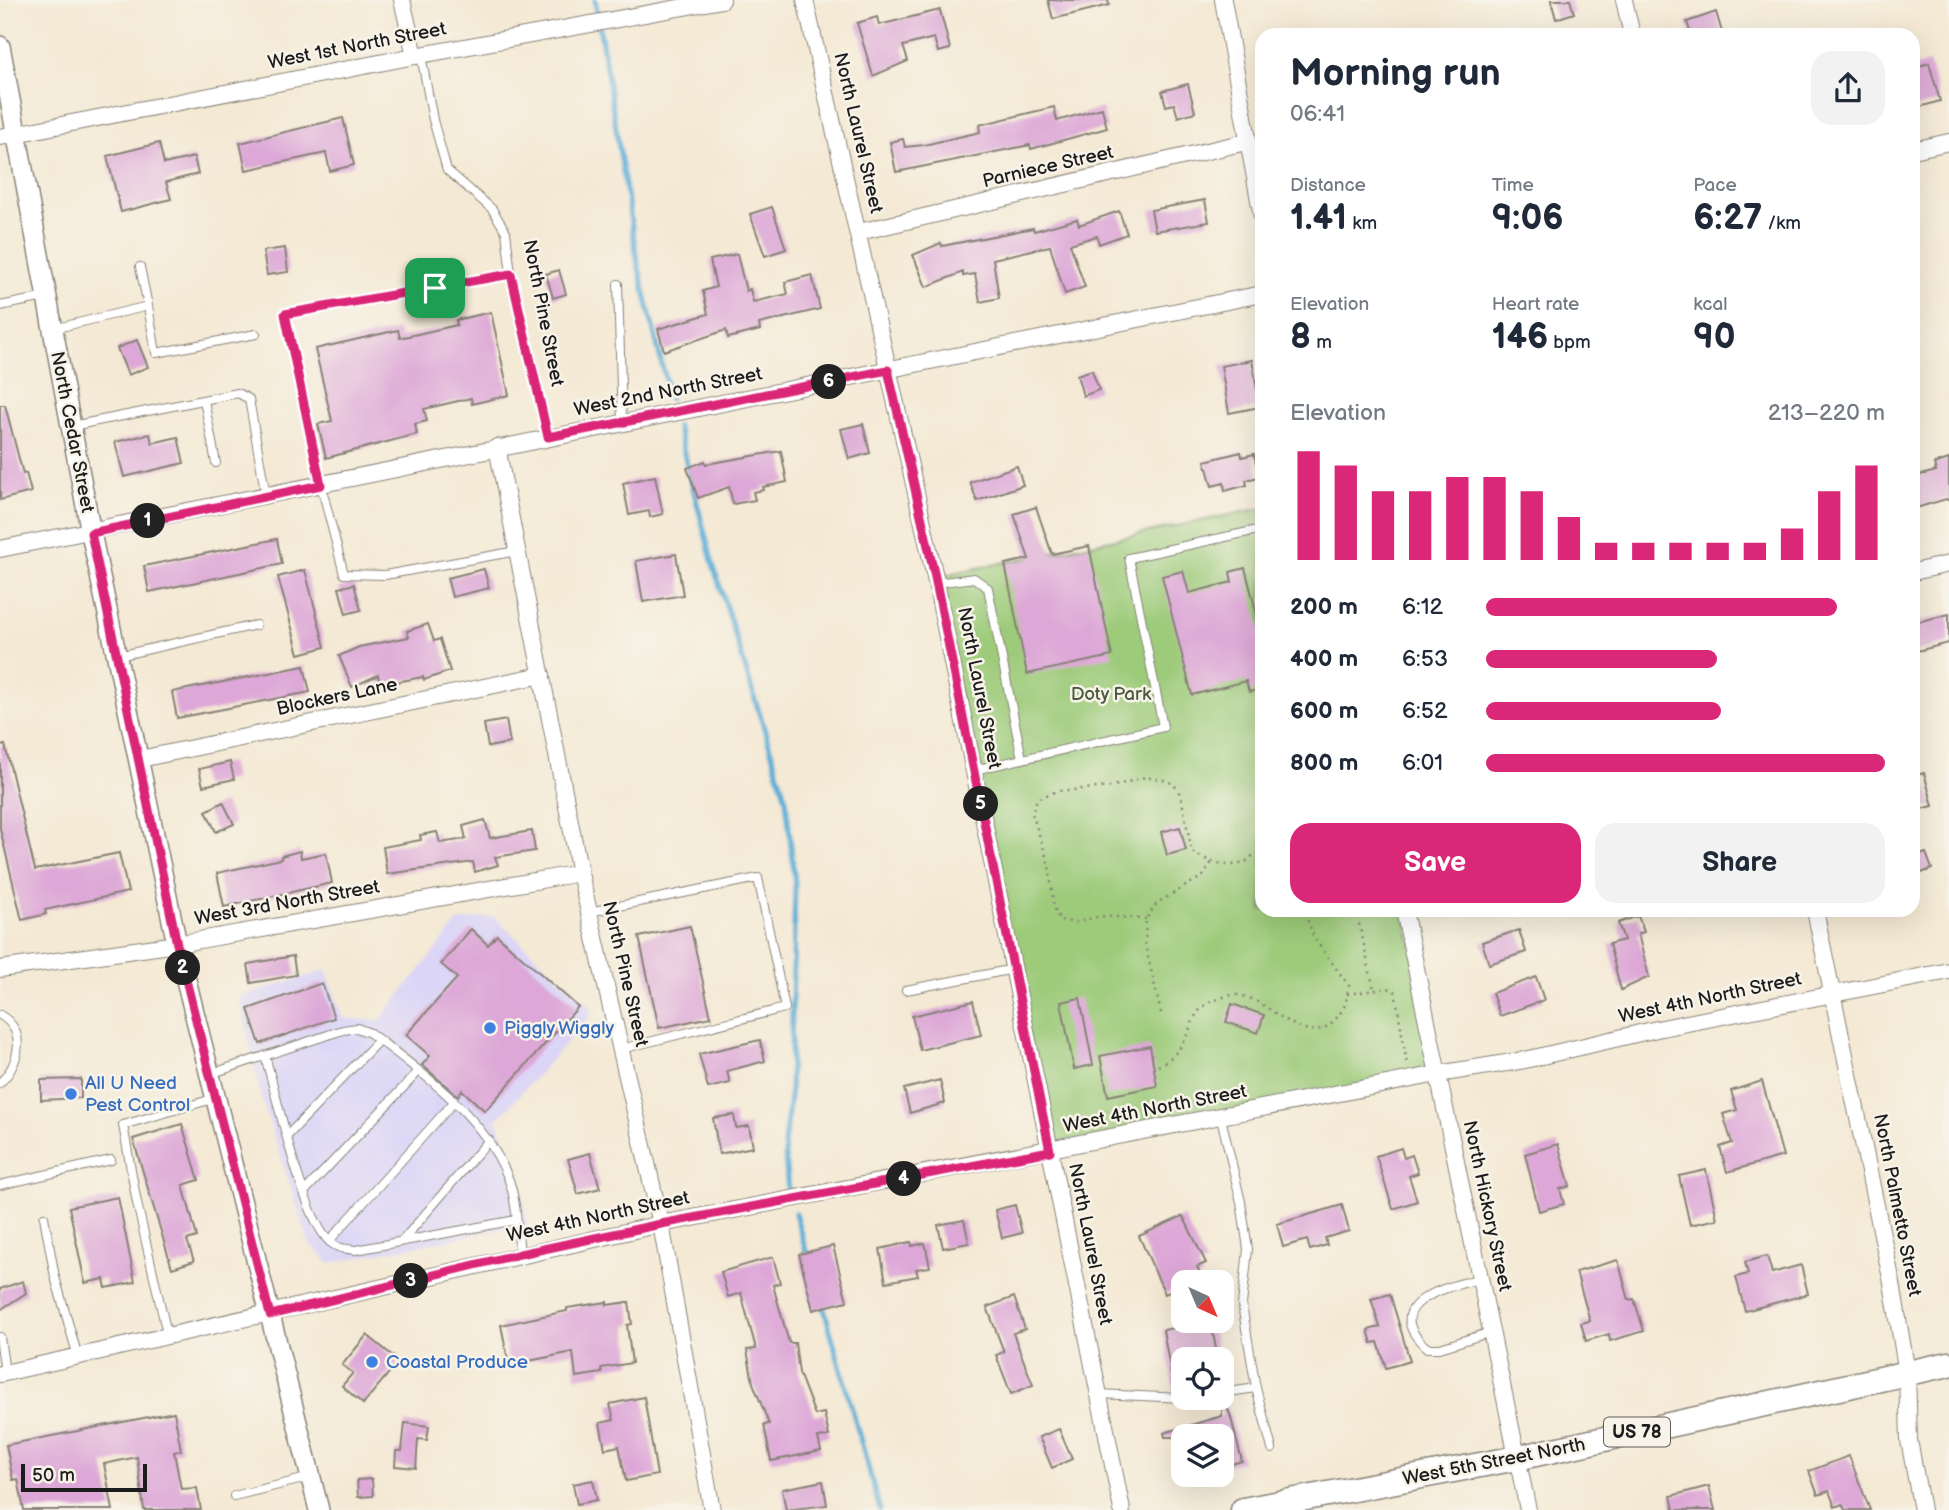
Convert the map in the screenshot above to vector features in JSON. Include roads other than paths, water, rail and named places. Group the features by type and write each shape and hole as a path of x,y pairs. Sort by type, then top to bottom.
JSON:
{"main road":[{"name":"West 5th Street North","path":"1243,1510 1325,1499 1949,1364"}],"street":[{"name":"North Pine Street","path":"402,0 418,55"},
{"name":"West 1st North Street","path":"8,135 418,55 722,0"},
{"name":"North Laurel Street","path":"805,0 936,583 1122,1510"},
{"path":"1223,0 1246,142 1255,160"},
{"path":"1624,0 1630,28"},
{"name":"North Cedar Street","path":"0,46 8,135 47,296 91,533 141,759 177,944 320,1510"},
{"name":"Parniece Street","path":"859,232 1246,142"},
{"path":"1920,148 1949,142"},
{"name":"West 2nd North Street","path":"0,549 91,533 497,447 1255,295"},
{"name":"North Pine Street","path":"497,447 580,873 661,1224 712,1510"},
{"path":"1920,570 1949,564"},
{"name":"Blockers Lane","path":"141,759 542,675"},
{"name":"West 3rd North Street","path":"0,969 177,944 580,873"},
{"name":"North Hickory Street","path":"1406,917 1528,1510"},
{"name":"North Palmetto Street","path":"1816,917 1892,1283 1906,1373 1909,1440 1922,1510"},
{"name":"West 4th North Street","path":"3,1374 661,1224 1438,1074 1525,1060 1657,1029 1949,971"}],"lane":[{"name":"North Pine Street","path":"418,55 447,170 475,192 506,232 511,274 548,437"},
{"path":"140,267 156,353 256,334"},
{"path":"511,274 285,314 321,485 344,574 385,575 517,551"},
{"path":"618,284 622,423"},
{"path":"0,306 47,296"},
{"path":"53,329 148,306"},
{"path":"71,427 238,393 248,398 266,496"},
{"path":"204,400 216,463"},
{"path":"974,770 1163,727 1129,558 1255,531"},
{"path":"936,583 974,578 988,588 1022,759"},
{"path":"118,656 256,625"},
{"path":"589,912 758,877 785,1008 621,1049"},
{"path":"906,990 1014,969"},
{"path":"0,1015 16,1031 18,1043 13,1070 0,1083"},
{"path":"210,1074 342,1030 357,1028 379,1040 476,1123 489,1140 508,1177 520,1254"},
{"path":"288,1135 379,1040"},
{"path":"265,1056 311,1213 329,1241 342,1249 356,1250 516,1220"},
{"path":"305,1191 418,1072"},
{"path":"168,1338 137,1203 123,1125 216,1098"},
{"path":"329,1241 453,1103"},
{"path":"1221,1118 1241,1202 1248,1250 1242,1305 1256,1388 1272,1449"},
{"path":"402,1241 489,1140"},
{"path":"0,1185 111,1160"},
{"path":"44,1217 55,1278 78,1357"},
{"path":"1480,1279 1428,1295 1415,1305 1409,1315 1412,1330 1427,1348 1440,1348 1492,1332"},
{"path":"0,1337 3,1374"},
{"path":"1234,1391 1256,1388"},
{"path":"1098,1394 1171,1397"},
{"path":"234,1496 311,1477"}],"waterway":[{"path":"595,0 638,264 670,399"},
{"path":"677,426 712,561 786,799 795,884 790,1096 784,1144 788,1190"},
{"path":"795,1213 808,1258"},
{"path":"822,1301 880,1510"}],"place":[{"name":"Piggly Wiggly","path":"490,1028"},
{"name":"All U Need Pest Control","path":"71,1094"},
{"name":"Coastal Produce","path":"372,1362"}],"park label":[{"name":"Doty Park","path":"1111,694"}]}
